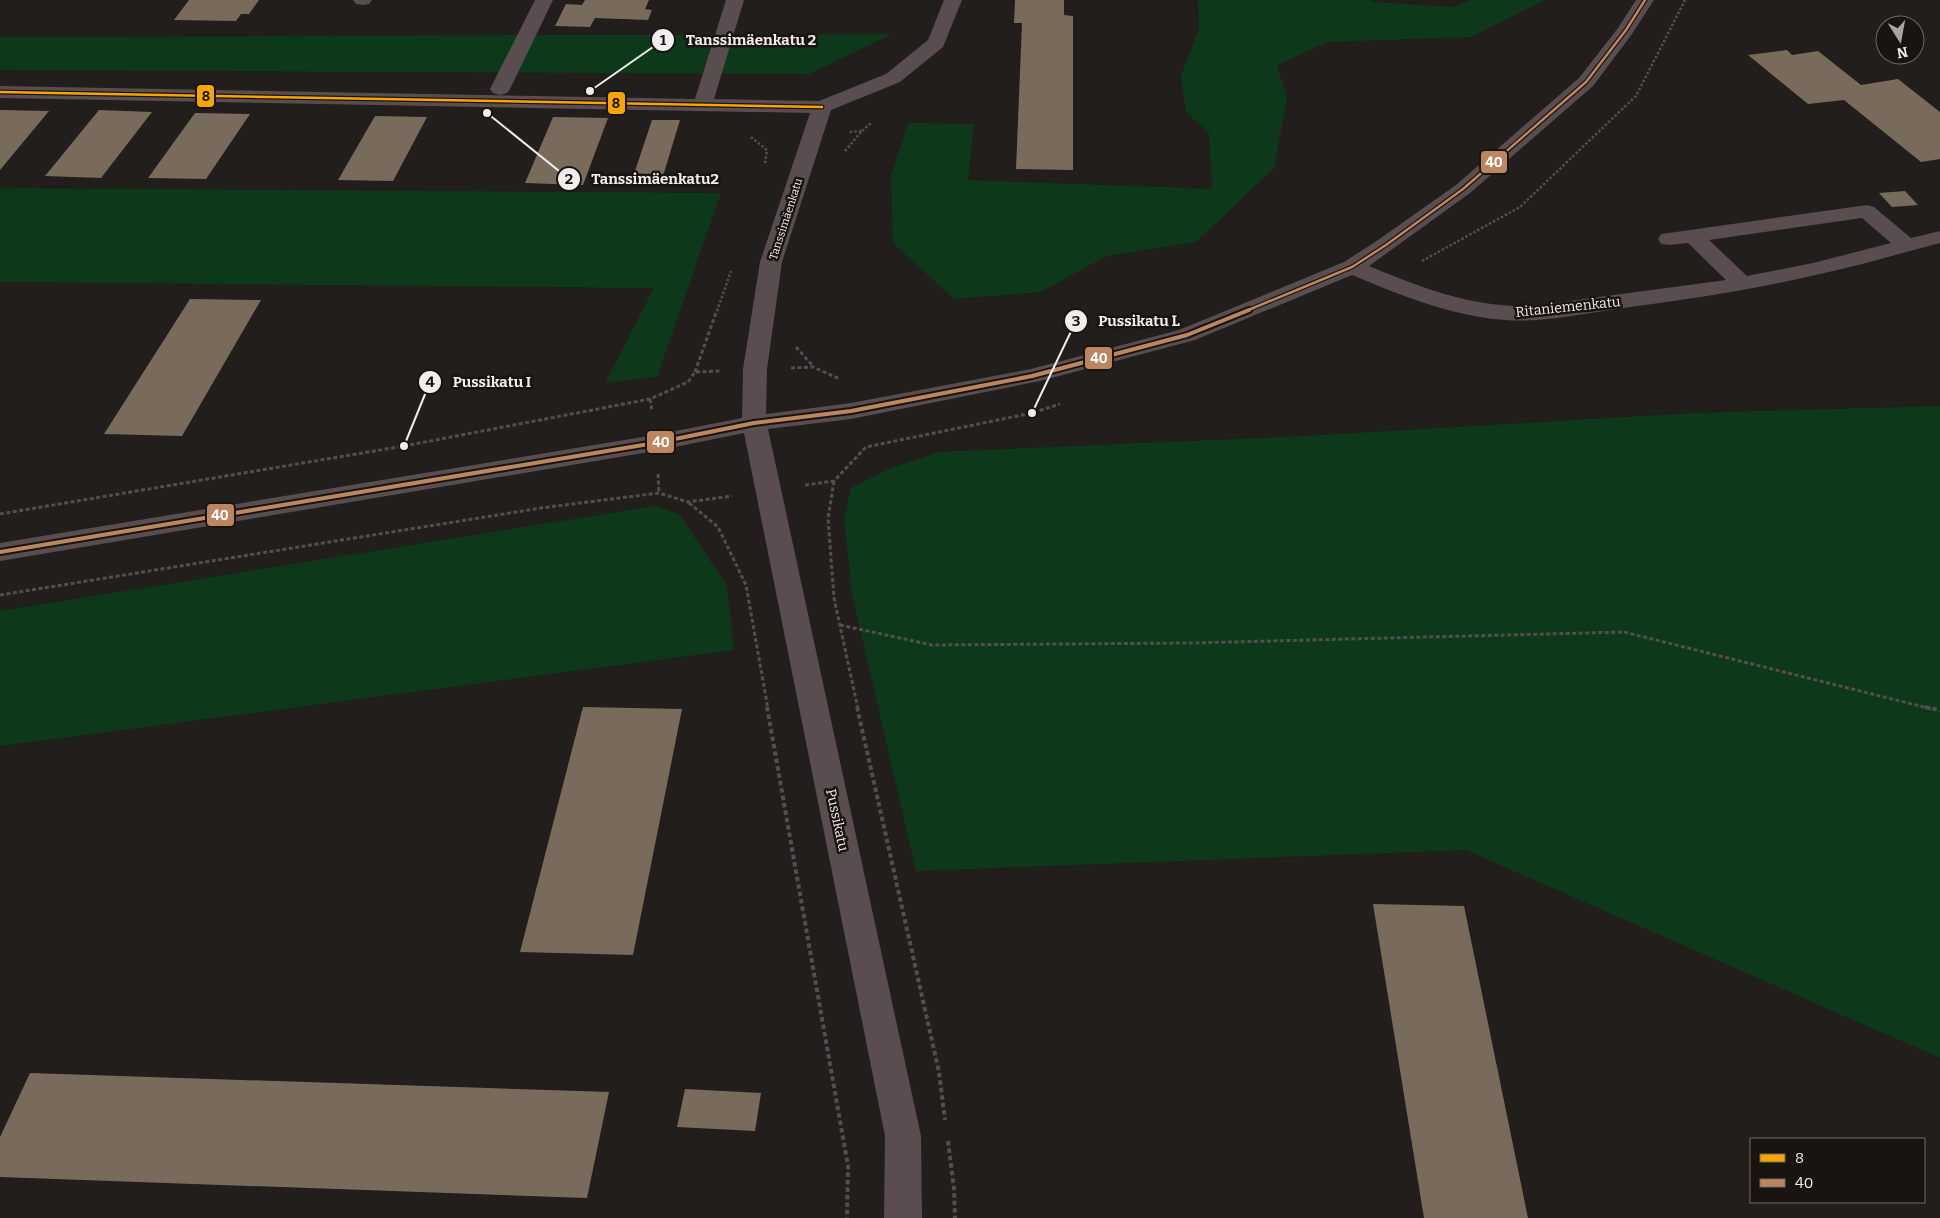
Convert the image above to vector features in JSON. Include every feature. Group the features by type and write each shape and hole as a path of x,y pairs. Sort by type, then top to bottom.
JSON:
{"street":[{"path":"500,89 544,0"},
{"path":"703,105 735,0"},
{"path":"0,92 822,107 893,78 936,43 953,0"},
{"path":"0,552 655,443 754,423 851,411 1032,376 1187,335 1352,267 1386,245 1463,189 1586,82 1626,30 1645,0"},
{"name":"Tanssimäenkatu","path":"754,423 755,369 771,262 822,107"},
{"path":"1669,239 1867,211 1907,245"},
{"path":"1693,236 1742,283"},
{"name":"Ritaniemenkatu","path":"1352,267 1425,296 1461,306 1504,313 1546,312 1742,283 1840,263 1940,237"},
{"name":"Pussikatu","path":"754,423 903,1136 903,1218"}],"path":[{"path":"0,514 404,446 650,399 688,382 695,372 814,367 845,382 851,411 866,447"},
{"path":"834,481 828,518 834,598 883,827 939,1072 946,1130"},
{"path":"688,502 718,527 746,585 848,1166 847,1218"},
{"path":"840,624 932,645 1212,643 1624,632 1917,706 1940,710"},
{"path":"948,1140 954,1189 955,1218"}],"green space":[{"path":"1198,0 1368,0 1374,2 1455,7 1470,0 1545,0 1471,37 1328,42 1277,65 1287,98 1274,168 1196,242 1107,256 1040,292 954,299 893,243 891,176 908,123 974,124 968,180 1212,189 1209,133 1186,112 1181,75 1199,29"},
{"path":"892,34 809,74 0,70 0,37"},
{"path":"0,188 721,193 657,377 605,383 654,288 0,282"},
{"path":"1940,406 1940,1058 1466,850 916,871 852,594 844,519 851,488 891,468 939,452 1304,436 1694,413"},
{"path":"655,506 679,514 727,586 734,650 0,746 0,611"}],"building":[{"path":"189,0 259,0 249,14 241,14 236,21 174,20"},
{"path":"585,0 649,0 645,9 652,10 648,20 595,18 590,27 555,26 566,4 582,5"},
{"path":"1015,0 1064,0 1064,15 1073,16 1073,170 1016,169 1022,23 1014,23"},
{"path":"1787,50 1792,55 1818,51 1861,85 1898,79 1940,112 1940,159 1921,162 1844,100 1808,104 1748,55"},
{"path":"0,110 49,111 0,170"},
{"path":"99,110 152,112 101,178 45,176"},
{"path":"195,113 250,114 206,179 148,178"},
{"path":"375,116 427,117 393,181 338,180"},
{"path":"553,117 608,118 583,185 525,183"},
{"path":"652,120 680,120 660,186 630,186"},
{"path":"1905,191 1918,205 1892,207 1879,193"},
{"path":"190,299 261,300 182,436 104,434"},
{"path":"583,707 682,709 633,955 520,952"},
{"path":"1373,904 1464,906 1528,1218 1424,1218"},
{"path":"30,1073 609,1092 587,1198 0,1177 0,1137"},
{"path":"685,1089 761,1093 755,1131 677,1127"}],"transit line":[{"name":"40","path":"0,552 655,443 754,423 851,411 1032,376 1187,335 1352,267 1386,245 1463,189 1586,82 1626,30 1645,0"},
{"name":"8","path":"0,92 822,107"}],"place":[{"name":"Tanssimäenkatu 2","path":"590,91"},
{"name":"Tanssimäenkatu2","path":"487,113"},
{"name":"Pussikatu L","path":"1032,413"},
{"name":"Pussikatu I","path":"404,446"}]}
